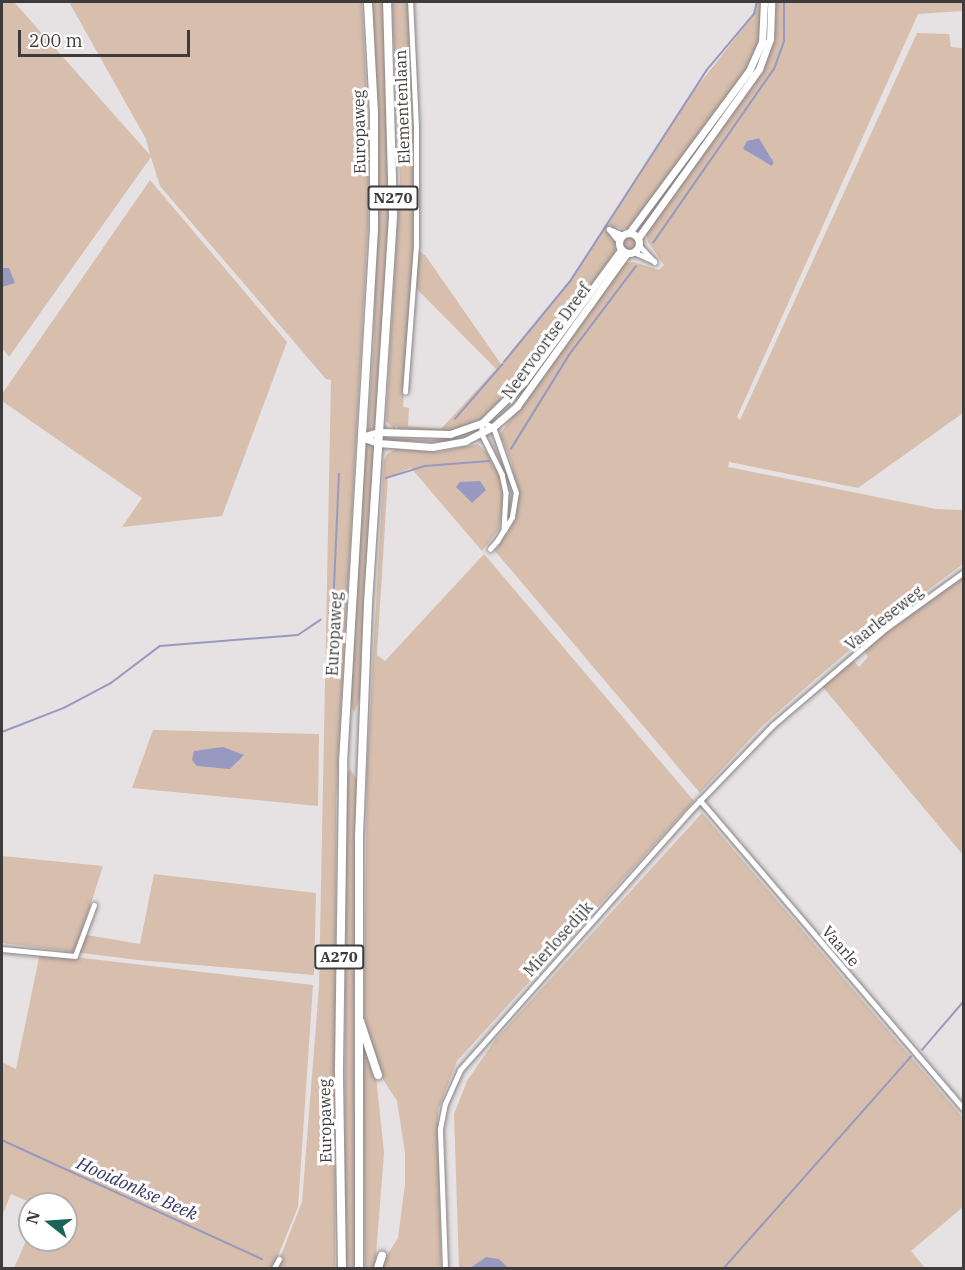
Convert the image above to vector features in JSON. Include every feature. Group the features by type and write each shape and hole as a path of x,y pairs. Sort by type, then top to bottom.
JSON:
{"highway":[{"name":"Europaweg","path":"342,1269 339,1021 343,775 374,207 368,2"},
{"name":"Europaweg","path":"359,1269 357,1012 365,668 393,214 387,2"},
{"name":"A270","path":"357,1012 378,1075"},
{"path":"378,1269 382,1256"}],"street":[{"name":"Elementenlaan","path":"405,392 416,198 410,2"},
{"path":"627,252 624,236 750,71 762,42 764,2"},
{"path":"627,252 639,242 759,69 770,39 771,2"},
{"path":"624,236 639,242 655,262 627,252"},
{"name":"Neervoortse Dreef","path":"361,437 379,432 450,434 482,423 518,390 627,252"},
{"name":"Neervoortse Dreef","path":"361,437 378,443 432,447 482,434 493,427 517,405 627,252"},
{"path":"490,549 504,530 512,517 516,493 493,427 482,423 482,434 504,483 504,530"},
{"name":"Vaarleseweg","path":"820,684 885,629 963,572"},
{"name":"Mierlosedijk","path":"445,1269 440,1129 445,1104 460,1070 700,800 773,724 820,684"},
{"name":"Vaarle","path":"700,800 963,1108"},
{"path":"2,949 75,956 94,906"},
{"path":"274,1269 279,1259"}],"shaded area":[{"path":"2,2 14,2 150,155 146,139 69,2 362,2 369,144 368,223 336,802 335,1268 276,1268 302,1202 319,987 331,380 326,379 160,186 151,157 9,357 2,348"},
{"path":"371,2 383,2 389,216 375,430 368,430 374,340 378,126"},
{"path":"392,2 408,2 414,100 413,271 403,407 409,408 408,426 441,429 496,369 417,289 417,250 425,255 501,364 568,283 693,92 755,13 755,2 763,2 763,29 756,57 631,229 615,227 610,236 616,243 615,253 532,370 480,420 453,431 398,430 396,425 395,430 386,421 400,180"},
{"path":"766,2 770,2 770,26 764,57 643,228 640,225 756,64 761,51"},
{"path":"773,2 962,2 962,11 918,14 737,417 740,420 917,33 949,34 951,47 963,48 963,413 858,488 729,462 728,467 936,509 963,510 963,564 871,632 819,676 763,725 700,793 495,551 512,526 518,498 511,461 500,434 622,263 634,262 659,270 664,265 648,242 646,230 767,56","holes":["759,138 774,163 773,166 743,149 750,140"]},
{"path":"150,180 287,342 222,516 122,527 142,498 2,401 2,394"},
{"path":"627,236 633,236 637,243 633,250 627,250 623,246 623,240"},
{"path":"469,434 447,442 387,441 387,438 432,440"},
{"path":"366,443 375,444 360,698 354,713 349,700"},
{"path":"478,444 494,461 505,492 499,529 482,551 411,468 388,477 377,655 385,661 484,554 694,801 457,1061 438,1110 441,1268 379,1268 398,1238 405,1184 405,1153 397,1101 379,1073 364,1017 367,767 384,461 387,454 396,449 439,452"},
{"path":"963,574 963,855 822,686 853,660 859,667 868,657 864,650"},
{"path":"153,730 319,734 318,806 132,788"},
{"path":"350,769 358,781 354,1016 356,1268 344,1268 346,780"},
{"path":"702,813 963,1118 963,1207 911,1251 925,1268 508,1268 486,1257 470,1268 459,1268 454,1114 467,1081 495,1040"},
{"path":"2,856 103,866 81,934 140,944 154,874 316,893 314,975 138,960 2,943"},
{"path":"40,953 313,985 298,1207 273,1268 14,1268 21,1252 78,1252 78,1192 18,1192 18,1197 11,1194 2,1216 2,1062 16,1069"},
{"path":"363,1040 376,1076 384,1153 375,1268 365,1268"}],"water":[{"path":"759,138 774,163 772,166 743,149 747,141"},
{"path":"2,268 9,268 15,283 2,287"},
{"path":"480,481 486,490 472,503 456,487 460,482"},
{"path":"223,747 244,755 230,769 197,766 192,760 194,751"},
{"path":"486,1257 499,1259 508,1268 470,1268"}],"waterway":[{"path":"504,362 571,280 706,71 754,14 757,2"},
{"path":"653,243 774,69 784,42 784,2"},
{"path":"511,449 569,355 636,266"},
{"path":"455,419 502,365"},
{"path":"386,478 425,466 489,461"},
{"path":"329,613 333,610 339,474"},
{"path":"2,732 64,708 111,683 160,646 298,635 320,620"},
{"path":"922,1050 964,1001"},
{"path":"724,1268 911,1057"},
{"name":"Hooidonkse Beek","path":"2,1140 262,1259"}]}
